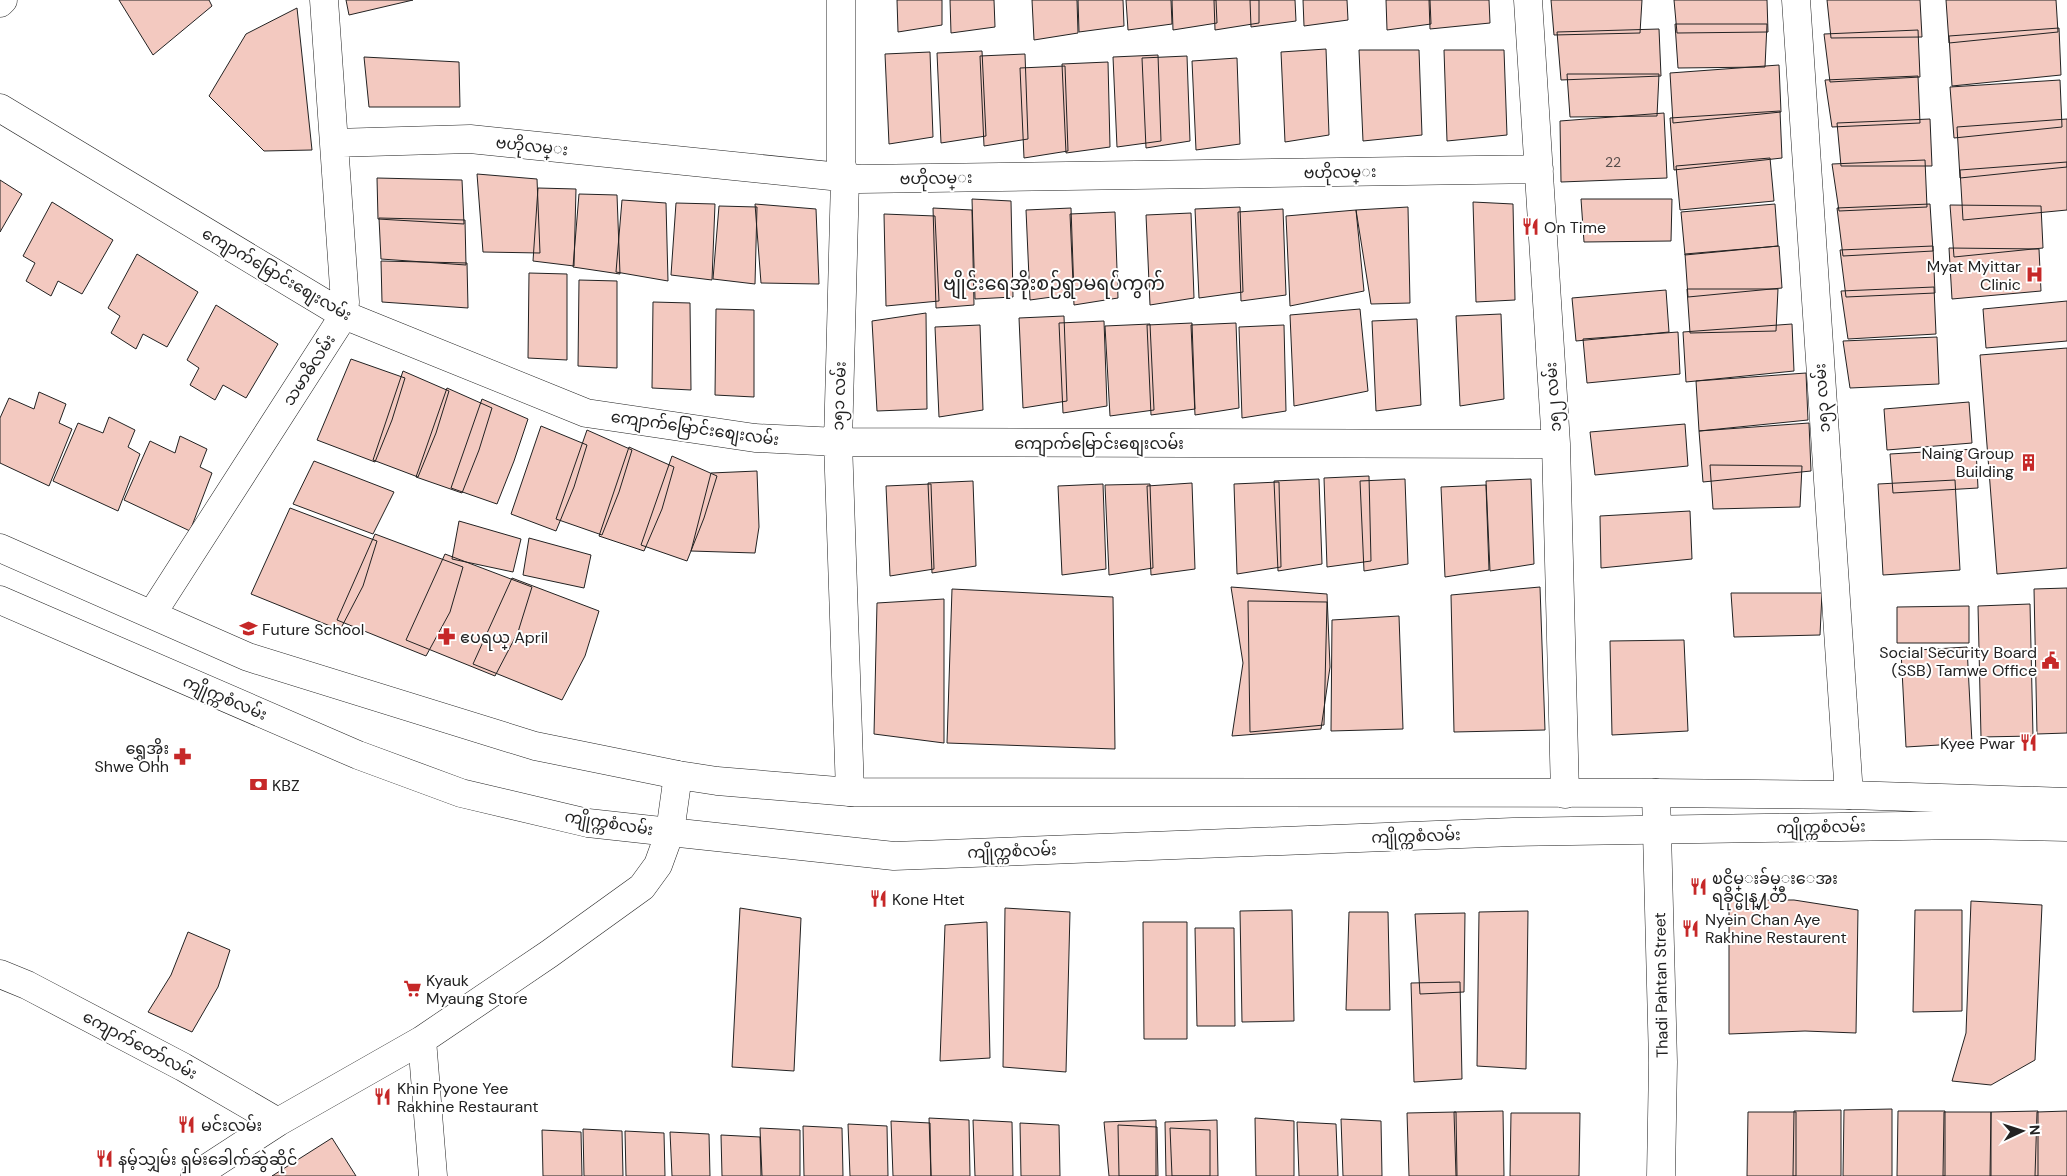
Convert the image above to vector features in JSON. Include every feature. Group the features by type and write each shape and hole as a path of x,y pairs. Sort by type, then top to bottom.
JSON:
{"street":[{"path":"0,3 3,0"},
{"name":"သမာဓိလမ်း","path":"152,614 344,315 324,0"},
{"name":"၁၅၁ လမ်း","path":"841,0 841,162 845,179 838,442 850,792"},
{"name":"၁၅၂ လမ်း","path":"1528,0 1556,444 1565,794"},
{"name":"၁၅၃ လမ်း","path":"1796,0 1848,795"},
{"name":"ကျောက်မြောင်းစျေးလမ်း","path":"0,108 344,315 586,413 754,438 838,442 1556,444"},
{"name":"ဗဟိုလမ္း","path":"334,143 470,139 845,179 1539,169"},
{"name":"ကျိုက္ကစံလမ်း","path":"0,548 248,657 535,746 678,776 717,781 850,792 1848,795 2067,802"},
{"name":"ကျိုက္ကစံလမ်း","path":"0,600 358,755 461,793 588,823 894,856 1513,832 1964,824 2067,827"},
{"path":"194,1176 278,1122 422,1040 549,954 642,887 658,865 670,832 678,776"},
{"name":"Thadi Pahtan Street","path":"1656,794 1663,1062 1660,1176"},
{"name":"ကျောက်တော်လမ်း","path":"0,974 27,985 183,1067 278,1122"},
{"path":"422,1040 434,1176"}],"building":[{"path":"119,0 209,0 212,6 153,55"},
{"path":"346,0 413,0 349,15"},
{"path":"897,0 942,0 942,25 898,32"},
{"path":"950,0 994,0 995,27 951,33"},
{"path":"1032,0 1077,0 1078,33 1034,40"},
{"path":"1078,0 1123,0 1124,26 1079,32"},
{"path":"1126,0 1171,0 1172,24 1128,30"},
{"path":"1172,0 1216,0 1217,23 1173,30"},
{"path":"1214,0 1259,0 1259,23 1215,30"},
{"path":"1250,0 1295,0 1296,21 1251,27"},
{"path":"1303,0 1347,0 1348,20 1304,26"},
{"path":"1386,0 1430,0 1431,24 1387,30"},
{"path":"1429,0 1489,0 1490,23 1430,29"},
{"path":"1551,0 1642,0 1640,33 1554,35"},
{"path":"1674,0 1767,0 1768,32 1677,33"},
{"path":"1827,0 1920,0 1922,37 1831,38"},
{"path":"1946,0 2056,0 2058,32 1949,43"},
{"path":"297,8 312,150 264,151 209,96 246,34"},
{"path":"1675,24 1767,24 1765,67 1678,68"},
{"path":"2059,28 2061,75 1952,86 1949,36"},
{"path":"1659,29 1661,76 1561,80 1557,32"},
{"path":"1918,30 1920,77 1830,82 1824,34"},
{"path":"1326,49 1329,135 1285,142 1281,52"},
{"path":"1359,50 1419,50 1422,135 1363,141"},
{"path":"1444,50 1504,50 1507,135 1447,141"},
{"path":"982,51 986,136 941,143 937,53"},
{"path":"930,52 933,137 889,144 885,54"},
{"path":"1025,54 1028,139 984,146 980,56"},
{"path":"1158,55 1161,141 1117,147 1113,57"},
{"path":"1187,56 1190,141 1146,148 1142,58"},
{"path":"364,57 459,62 460,107 369,107"},
{"path":"1237,58 1240,144 1196,150 1192,61"},
{"path":"1108,62 1110,147 1066,153 1062,64"},
{"path":"1779,65 1781,112 1673,123 1670,73"},
{"path":"1065,66 1068,151 1024,158 1020,68"},
{"path":"1567,74 1659,74 1657,116 1570,117"},
{"path":"1918,76 1920,123 1832,127 1825,80"},
{"path":"2060,80 2062,127 1954,138 1950,87"},
{"path":"1780,111 1782,158 1674,170 1670,118"},
{"path":"1664,113 1667,178 1561,182 1560,121"},
{"path":"1930,119 1932,166 1841,166 1837,123"},
{"path":"2067,119 2067,167 1960,178 1957,127"},
{"path":"1770,158 1774,201 1680,210 1676,166"},
{"path":"1925,160 1927,207 1839,211 1832,164"},
{"path":"2067,162 2067,210 1963,220 1960,170"},
{"path":"477,174 537,179 540,253 483,252"},
{"path":"377,178 462,180 464,224 378,219"},
{"path":"0,180 22,194 0,232"},
{"path":"538,188 576,189 574,266 533,261"},
{"path":"579,194 617,195 620,274 573,267"},
{"path":"972,199 1011,201 1013,297 975,299"},
{"path":"1581,199 1672,199 1671,241 1584,242"},
{"path":"622,200 666,203 668,281 616,272"},
{"path":"52,202 113,240 82,294 58,281 51,296 26,281 35,263 23,256"},
{"path":"1473,202 1513,204 1515,300 1476,302"},
{"path":"676,203 715,204 712,280 671,275"},
{"path":"755,204 816,209 819,284 761,283"},
{"path":"1775,204 1778,246 1685,255 1681,212"},
{"path":"1930,204 1933,251 1843,256 1837,208"},
{"path":"1950,205 2041,206 2043,248 1954,257"},
{"path":"719,206 757,207 755,284 713,279"},
{"path":"1240,207 1243,292 1199,298 1195,209"},
{"path":"1408,207 1410,303 1371,304 1356,210"},
{"path":"933,208 972,210 974,305 936,308"},
{"path":"1071,208 1074,294 1030,300 1026,210"},
{"path":"1283,209 1286,295 1241,301 1238,212"},
{"path":"1356,210 1364,291 1290,306 1286,216"},
{"path":"1115,212 1118,298 1074,305 1070,214"},
{"path":"1191,213 1194,298 1150,305 1146,215"},
{"path":"884,214 935,216 939,301 886,306"},
{"path":"379,218 465,220 466,265 381,259"},
{"path":"1779,246 1782,288 1688,297 1685,254"},
{"path":"1933,246 1935,293 1846,297 1840,250"},
{"path":"1949,248 2039,249 2041,291 1952,299"},
{"path":"137,254 198,292 167,347 143,334 136,349 111,333 120,316 108,308"},
{"path":"381,261 467,263 468,308 382,302"},
{"path":"529,273 567,274 567,360 528,358"},
{"path":"579,280 617,281 617,368 578,366"},
{"path":"1934,287 1936,334 1848,339 1841,291"},
{"path":"1687,289 1778,289 1776,331 1690,333"},
{"path":"1666,290 1669,332 1576,341 1572,298"},
{"path":"2067,301 2067,341 1986,348 1983,309"},
{"path":"653,302 690,303 691,390 652,388"},
{"path":"216,305 278,344 246,398 223,385 215,400 190,385 199,368 187,360"},
{"path":"716,309 754,310 754,397 715,395"},
{"path":"1360,309 1368,391 1294,406 1290,315"},
{"path":"926,313 927,409 877,411 872,321"},
{"path":"1501,314 1504,399 1460,406 1456,316"},
{"path":"1064,316 1067,401 1023,408 1019,318"},
{"path":"1417,319 1421,405 1376,411 1372,321"},
{"path":"1104,321 1107,406 1063,413 1059,323"},
{"path":"1192,323 1195,409 1151,415 1147,325"},
{"path":"1236,323 1239,408 1195,415 1191,325"},
{"path":"1150,324 1154,410 1110,416 1105,326"},
{"path":"1792,324 1794,371 1686,382 1683,332"},
{"path":"980,325 983,410 939,417 935,327"},
{"path":"1284,325 1286,411 1242,418 1239,327"},
{"path":"1678,332 1680,374 1587,383 1583,339"},
{"path":"1937,337 1939,384 1850,388 1843,341"},
{"name":"Naing Group Building","path":"2067,348 2067,568 1997,574 1980,355"},
{"path":"351,359 405,378 392,420 375,462 317,440"},
{"path":"403,371 449,391 436,433 418,477 373,460"},
{"path":"1806,373 1808,420 1699,431 1696,381"},
{"path":"447,388 492,408 479,450 462,493 416,477"},
{"path":"39,392 66,404 59,423 72,429 49,486 0,463 0,418 9,398 34,409"},
{"path":"482,399 528,419 497,504 451,488"},
{"path":"1969,402 1972,443 1887,450 1884,409"},
{"path":"109,417 135,430 128,447 140,454 118,511 53,481 78,423 103,433"},
{"path":"1809,423 1811,471 1703,482 1699,431"},
{"path":"1685,424 1688,466 1595,475 1590,432"},
{"path":"541,426 587,445 574,487 556,531 511,514"},
{"path":"587,430 632,450 619,492 602,535 556,519"},
{"path":"180,436 207,449 200,467 212,473 190,531 124,500 150,441 175,453"},
{"path":"629,447 674,467 662,509 644,551 599,536"},
{"path":"1976,449 1978,488 1893,493 1890,454"},
{"path":"672,456 717,476 704,518 687,561 641,545"},
{"path":"314,461 394,492 373,534 293,504"},
{"path":"1710,465 1802,466 1800,507 1713,509"},
{"path":"757,471 759,527 755,553 691,551 711,473"},
{"path":"1369,476 1371,561 1327,567 1324,478"},
{"path":"1319,479 1322,564 1278,571 1274,481"},
{"path":"1405,479 1408,564 1364,571 1360,481"},
{"path":"1531,479 1534,564 1490,571 1486,481"},
{"path":"1955,480 1960,570 1883,575 1878,484"},
{"path":"973,481 976,566 932,573 928,483"},
{"path":"1279,482 1281,567 1237,574 1234,484"},
{"path":"1192,483 1195,569 1151,575 1147,486"},
{"path":"931,484 934,569 890,576 886,486"},
{"path":"1103,484 1106,569 1062,575 1058,486"},
{"path":"1150,484 1153,568 1109,575 1105,485"},
{"path":"1486,485 1489,570 1445,577 1441,487"},
{"path":"290,508 377,541 363,586 340,630 251,594"},
{"path":"1690,511 1692,559 1601,568 1600,516"},
{"path":"459,521 521,539 513,572 452,559"},
{"path":"375,534 463,567 450,612 426,656 337,620"},
{"path":"529,538 591,555 584,588 523,575"},
{"path":"445,554 532,587 518,632 495,676 406,640"},
{"path":"512,578 599,611 585,656 562,700 473,664"},
{"path":"1231,587 1327,594 1330,667 1321,729 1232,736 1243,663"},
{"path":"1540,587 1545,730 1454,732 1451,595"},
{"name":"Social Security Board (SSB) Tamwe Office","path":"2067,588 2067,733 2037,734 2034,589"},
{"path":"952,589 1113,597 1115,749 947,743"},
{"path":"1731,593 1822,593 1820,635 1734,637"},
{"path":"944,599 944,743 874,734 877,603"},
{"path":"1248,601 1327,602 1324,725 1250,732"},
{"path":"2030,604 2033,736 1981,737 1978,606"},
{"path":"1969,606 1969,643 1897,643 1897,607"},
{"path":"1399,616 1403,729 1331,731 1332,620"},
{"path":"1684,640 1688,731 1612,735 1610,641"},
{"path":"1967,647 1972,743 1906,747 1901,651"},
{"path":"1729,900 1794,900 1858,910 1856,1033 1805,1031 1729,1034"},
{"path":"1971,901 2042,905 2035,1060 1991,1085 1952,1081 1966,1033"},
{"path":"740,908 801,918 794,1071 732,1067"},
{"path":"1005,908 1070,912 1066,1072 1003,1067"},
{"path":"1292,910 1294,1021 1242,1022 1240,911"},
{"path":"1915,910 1962,910 1962,1011 1913,1012"},
{"path":"1528,911 1526,1069 1477,1066 1479,912"},
{"path":"1349,912 1388,912 1390,1010 1346,1010"},
{"path":"1465,913 1464,992 1420,994 1415,914"},
{"path":"987,922 990,1058 940,1061 945,925"},
{"path":"1143,922 1187,922 1187,1039 1144,1039"},
{"path":"1195,928 1234,928 1235,1026 1197,1026"},
{"path":"188,932 230,950 218,987 192,1032 148,1012 171,975"},
{"path":"1460,982 1462,1079 1414,1082 1411,983"},
{"path":"1892,1109 1892,1176 1843,1176 1844,1110"},
{"path":"1841,1110 1841,1176 1793,1176 1794,1111"},
{"path":"1503,1111 1504,1176 1456,1176 1454,1112"},
{"path":"1898,1111 1945,1111 1945,1176 1897,1176"},
{"path":"2038,1111 2038,1176 1990,1176 1991,1112"},
{"path":"2067,1111 2067,1176 2035,1176 2037,1112"},
{"path":"1456,1112 1457,1176 1409,1176 1407,1113"},
{"path":"1748,1112 1796,1112 1796,1176 1747,1176"},
{"path":"1944,1112 1991,1112 1991,1176 1943,1176"},
{"path":"1511,1113 1580,1113 1579,1176 1510,1176"},
{"path":"929,1118 969,1120 970,1176 931,1176"},
{"path":"1255,1118 1294,1121 1294,1176 1256,1176"},
{"path":"1341,1119 1381,1121 1382,1176 1343,1176"},
{"path":"973,1120 1012,1122 1013,1176 975,1176"},
{"path":"1156,1120 1156,1176 1109,1176 1104,1122"},
{"path":"1217,1120 1218,1176 1166,1176 1165,1122"},
{"path":"891,1121 930,1123 931,1176 893,1176"},
{"path":"1297,1122 1336,1124 1338,1176 1299,1176"},
{"path":"1020,1123 1059,1125 1060,1176 1021,1176"},
{"path":"848,1124 887,1126 888,1176 850,1176"},
{"path":"1118,1125 1157,1127 1158,1176 1119,1176"},
{"path":"803,1126 842,1128 843,1176 804,1176"},
{"path":"760,1128 800,1130 800,1176 762,1176"},
{"path":"1170,1128 1210,1130 1210,1176 1172,1176"},
{"path":"583,1129 622,1131 623,1176 584,1176"},
{"path":"542,1130 581,1132 582,1176 543,1176"},
{"path":"625,1131 664,1133 665,1176 626,1176"},
{"path":"670,1132 709,1134 710,1176 672,1176"},
{"path":"721,1135 760,1137 761,1176 722,1176"},
{"path":"332,1138 356,1176 272,1176"}],"place":[{"name":"On Time","path":"1530,227"},
{"name":"Myat Myittar Clinic","path":"2035,275"},
{"name":"Naing Group Building","path":"2028,462"},
{"name":"Future School","path":"248,629"},
{"name":"ဧပရယ္ April","path":"446,637"},
{"name":"Social Security Board (SSB) Tamwe Office","path":"2051,661"},
{"name":"Kyee Pwar","path":"2029,743"},
{"name":"ရွှေအိုး Shwe Ohh","path":"183,757"},
{"name":"KBZ","path":"258,785"},
{"name":"ၿငိမ္းခ်မ္းေအး ရခိုင္မုန္႔တီ","path":"1698,887"},
{"name":"Kone Htet","path":"878,899"},
{"name":"Nyein Chan Aye Rakhine Restaurent","path":"1691,928"},
{"name":"Kyauk Myaung Store","path":"412,989"},
{"name":"Khin Pyone Yee Rakhine Restaurant","path":"383,1097"},
{"name":"မင်းလမ်း","path":"187,1125"},
{"name":"နမ့်သျှမ်း ရှမ်းခေါက်ဆွဲဆိုင်","path":"104,1159"}],"district":[{"name":"ဗျိုင်းရေအိုးစဉ်ရွာမရပ်ကွက်","path":"1054,283"}]}
